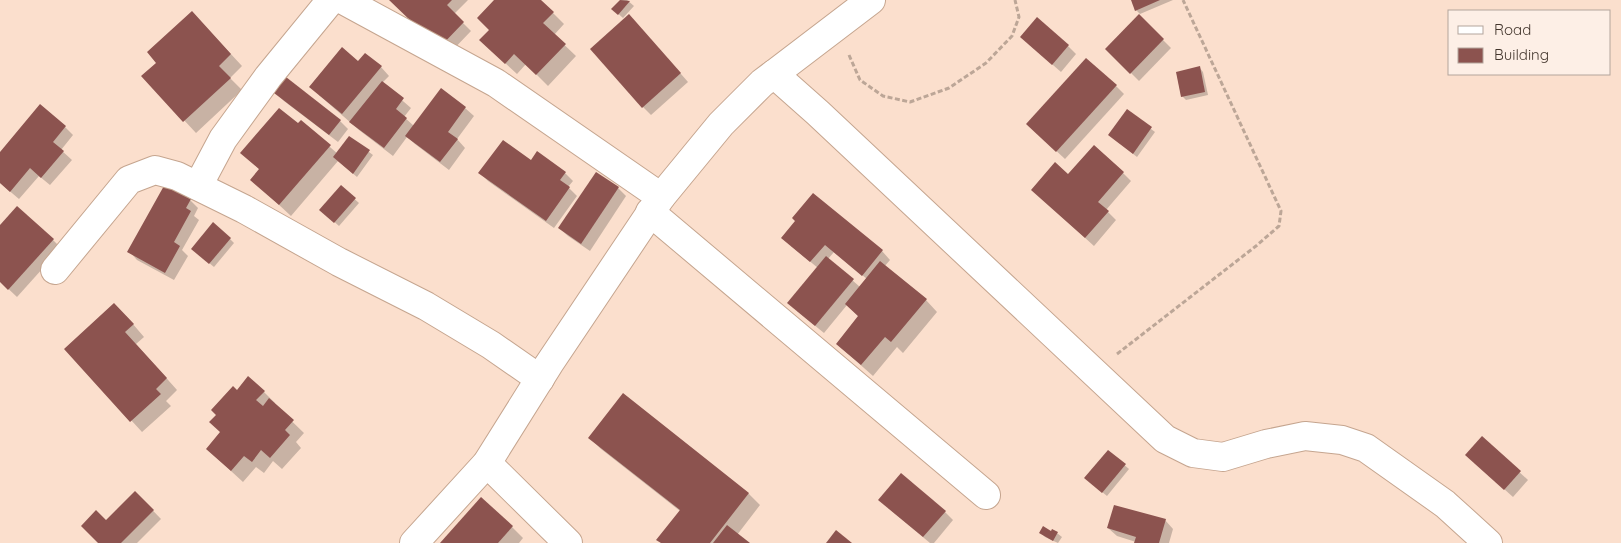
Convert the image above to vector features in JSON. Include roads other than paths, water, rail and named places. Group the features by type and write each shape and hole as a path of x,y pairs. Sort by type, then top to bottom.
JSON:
{"street":[{"path":"198,186 223,139 268,77 331,0"},
{"path":"344,0 496,83 655,204 986,495"},
{"path":"414,543 486,462 655,204 721,124 774,74 871,0"},
{"path":"774,74 818,113 1165,439 1193,453 1223,456 1305,436 1342,440 1366,448 1445,504 1488,543"},
{"path":"55,270 129,180 155,170 177,176 244,208 339,262 426,306 491,345 540,379"},
{"path":"486,462 568,543"}]}
